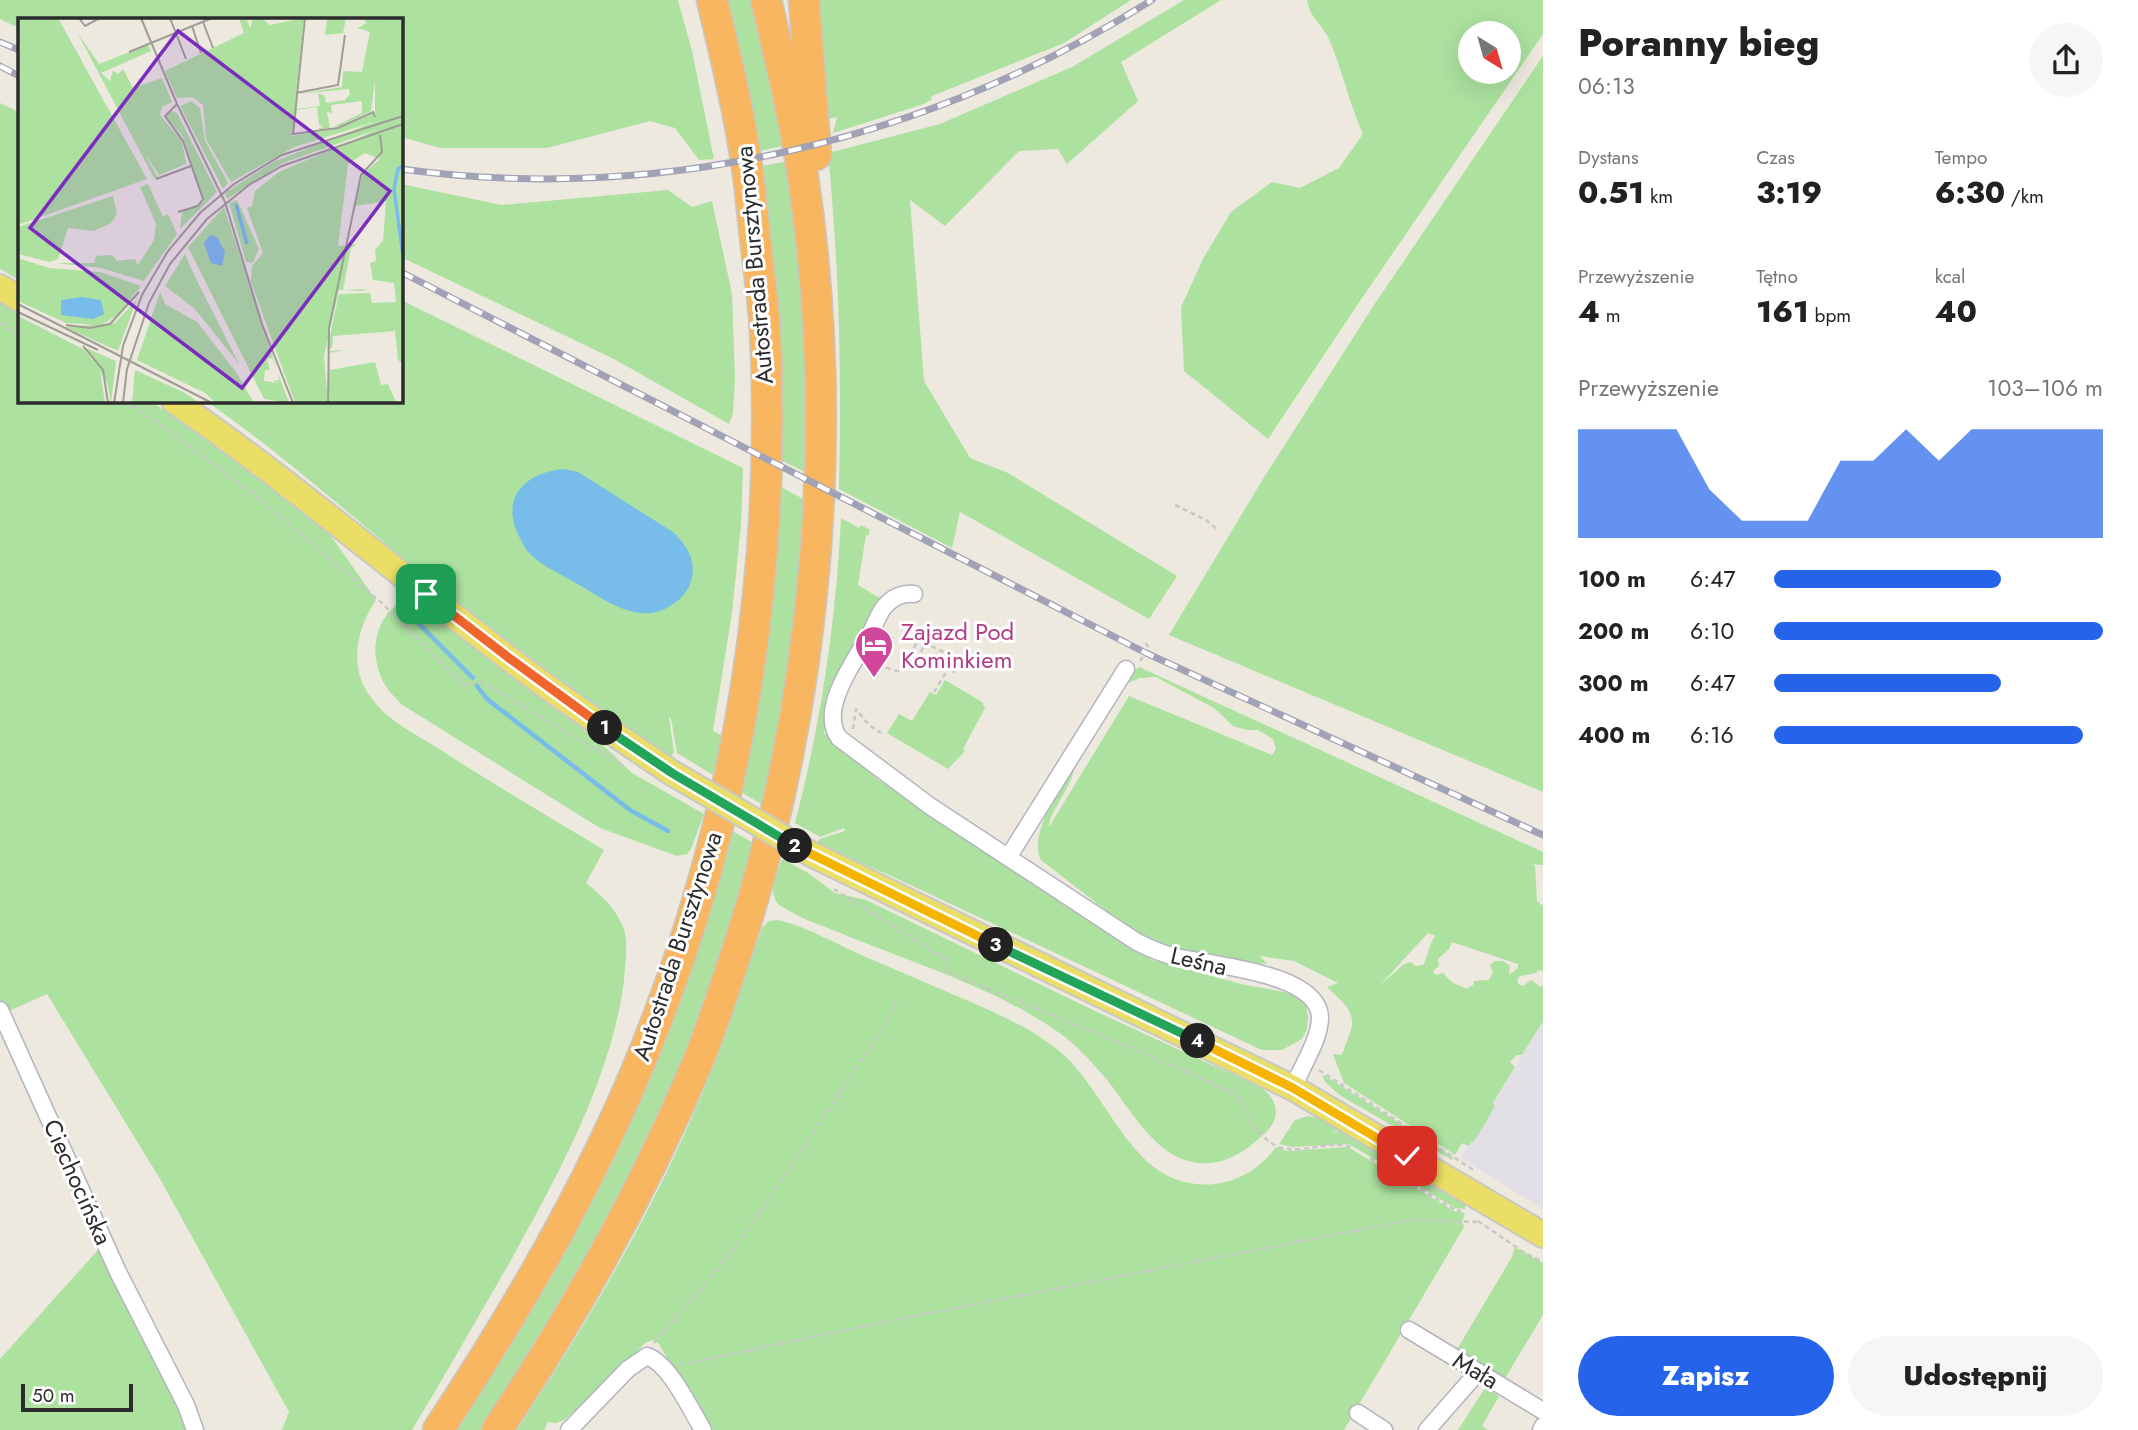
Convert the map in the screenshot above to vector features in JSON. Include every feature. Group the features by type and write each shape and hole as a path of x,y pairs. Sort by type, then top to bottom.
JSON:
{"highway":[{"name":"Autostrada Bursztynowa","path":"438,1430 533,1278 613,1124 654,1029 675,970 705,874 732,764 751,661 758,603 766,499 767,386 765,325 745,149 712,0"},
{"path":"497,1430 584,1292 624,1220 665,1136 709,1031 761,870 778,804 796,714 814,572 820,457 815,305 803,177 786,83 766,0"},
{"path":"804,0 823,242 815,305"}],"main road":[{"path":"0,287 18,298"},
{"path":"175,402 268,469 509,658 593,720 672,773 813,855 1293,1088 1480,1214 1543,1235"}],"street":[{"path":"846,744 832,727 839,688 885,606 902,593 914,594"},
{"path":"1009,856 1126,669"},
{"name":"Leśna","path":"846,744 930,806 1146,947 1173,956 1283,980 1305,990 1315,1000 1320,1020 1317,1034 1293,1088"},
{"name":"Ciechocińska","path":"0,1010 118,1272 186,1405 195,1430"},
{"name":"Mała","path":"1409,1330 1543,1411"},
{"path":"569,1430 628,1369 647,1356 666,1371 703,1430"},
{"path":"1427,1430 1478,1372"},
{"path":"1358,1413 1384,1430"}],"path":[{"path":"0,323 18,334"},
{"path":"127,402 242,486 313,545 383,604 463,685 482,682 630,770"},
{"path":"1175,505 1206,520 1219,530"},
{"path":"893,637 883,662 894,671 900,672 919,639 960,660 953,673"},
{"path":"1126,669 1135,667 1146,653 1149,648 1144,641"},
{"path":"921,652 925,643"},
{"path":"934,692 948,669"},
{"path":"846,744 855,726 856,709 869,725 881,733"},
{"path":"827,883 879,919 945,959 948,972 1236,1094 1243,1100 1252,1124 1269,1142 1285,1149 1345,1145 1354,1148"},
{"path":"656,1341 759,1214 881,1030 897,998"},
{"path":"1304,1060 1475,1171"},
{"path":"1365,1155 1455,1210 1465,1211"},
{"path":"666,1371 685,1362 727,1353 1411,1220 1480,1214 1543,1262"}],"shaded area":[{"path":"1543,1021 1543,1209 1461,1158"}],"green space":[{"path":"0,0 678,0 692,51 714,159 699,160 675,128 650,121 547,148 440,148 402,137 402,18 18,18 18,28 0,19"},
{"path":"722,0 757,0 786,145 756,152"},
{"path":"817,0 1131,0 1064,43 932,96 931,100 921,105 833,133 837,117 823,120"},
{"path":"1184,0 1221,0 1121,62 1138,101 1067,164 1058,149 1019,151 945,226 910,200 924,381 970,458 1008,473 1177,576 1149,619 960,512 952,548 839,489 839,321 828,153 940,124 1072,67"},
{"path":"1307,0 1543,0 1543,34 1521,66 1521,21 1458,21 1458,84 1509,84 1268,439 1184,371 1181,307 1204,257 1231,212 1272,182 1300,188 1339,168 1363,134 1329,39 1313,16"},
{"path":"1543,56 1543,792 1169,635 1263,479 1374,305"},
{"path":"0,103 18,112 18,279 0,269"},
{"path":"789,161 799,229 811,475 775,457 756,167"},
{"path":"402,184 502,205 668,190 692,207 712,201 732,294 735,379 733,413 729,424 614,359 402,257"},
{"path":"402,300 743,468 741,524 732,613 713,731 722,736 713,775 677,753 671,718 674,752 671,757 506,639 207,402 402,402"},
{"path":"0,303 18,313 18,402 152,402 324,526 376,600 360,636 357,662 364,687 372,699 393,720 604,850 586,883 603,897 616,914 625,933 626,946 618,1016 608,1053 581,1124 511,1260 412,1430 282,1430 289,1412 160,1179 47,994 0,1015"},
{"path":"775,484 809,502 793,659 787,659 793,661 778,744 772,744 778,745 766,807 736,789"},
{"path":"841,518 859,528 861,525 870,530 868,536 866,535 858,585 891,605 830,699 824,733 877,779 1152,960 1300,998 1306,1005 1308,1017 1307,1029 1302,1039 1282,1050 1262,1050 889,875 817,844 819,839 845,831 844,828 820,837 795,823 826,672"},
{"path":"405,600 418,602 604,746 632,773 704,814 687,854 677,856 600,828 401,704 383,681 377,667 376,644 381,623 395,606"},
{"path":"1139,667 1543,852 1543,865 1532,864 1535,866 1537,901 1543,906 1543,971 1520,976 1517,980 1518,984 1523,986 1531,980 1541,987 1543,985 1543,1021 1522,1055 1517,1055 1510,1062 1515,1067 1493,1103 1495,1106 1477,1137 1468,1146 1462,1143 1455,1155 1344,1083 1333,1054 1341,1055 1343,1052 1352,1023 1346,1006 1327,987 1338,983 1294,961 1260,956 1267,964 1224,960 1188,953 1142,935 1126,926 1041,860 1039,838 1048,810 1075,763 1074,772 1052,814 1049,827 1129,696 1272,755 1276,749 1273,739 1258,730 1233,726 1214,708 1156,677 1140,678 1128,683 1123,680","holes":["1428,933 1435,936 1423,965 1416,966 1410,962 1404,964 1380,985","1452,942 1518,964 1518,968 1509,975 1510,966 1503,961 1495,961 1490,965 1493,972 1489,980 1474,981 1467,989 1453,983 1443,973 1435,975 1433,971 1439,966 1438,959 1449,949"]},
{"path":"945,680 982,702 985,708 963,749 965,751 948,769 887,733 899,714 912,721 930,692 936,695"},
{"path":"727,828 757,845 708,1004 643,1160 545,1334 540,1332 545,1336 484,1430 450,1430 504,1344"},
{"path":"782,859 808,873 835,893 866,900 1260,1087 1270,1096 1275,1107 1272,1124 1242,1152 1221,1161 1199,1163 1175,1156 1142,1127 1084,1054 1065,1037 1035,1017 984,991 813,922 778,904 773,888"},
{"path":"778,920 812,932 988,1010 1044,1040 1069,1060 1081,1074 1140,1154 1153,1167 1168,1176 1183,1182 1213,1184 1242,1176 1255,1169 1276,1147 1287,1151 1348,1147 1454,1211 1465,1213 1462,1222 1464,1227 1344,1430 709,1430 659,1344 653,1340 645,1343 611,1380 564,1420 548,1422 544,1430 517,1430 569,1349 640,1224 702,1094 762,928 769,921"},
{"path":"1322,1074 1453,1157 1452,1160 1341,1096 1325,1082"},
{"path":"1308,1116 1320,1118 1338,1129 1333,1134 1340,1130 1466,1204 1465,1209 1455,1208 1349,1144 1292,1147 1279,1144 1295,1120"},
{"path":"107,1240 188,1430 0,1430 0,1359"},
{"path":"1515,1247 1543,1263 1543,1315 1504,1380 1456,1351 1512,1257"},
{"path":"1485,1388 1499,1396 1482,1426 1488,1430 1458,1430"}],"water":[{"path":"564,469 578,472 678,537 690,555 693,569 689,587 679,600 661,611 648,613 623,609 550,569 527,551 513,519 516,496 521,487 530,480"}],"waterway":[{"path":"403,608 473,678"},
{"path":"477,686 487,699 630,810 668,831"}],"railway":[{"path":"402,169 499,178 597,177 695,168 791,150 886,124 978,91 1067,49 1152,0"},
{"path":"0,42 18,50"},
{"path":"0,66 18,75"},
{"path":"402,273 1146,653 1543,835"}],"place":[{"name":"Zajazd Pod Kominkiem","path":"874,679"}],"route":[{"path":"426,594 593,720 672,773 780,837 837,868 1293,1088 1407,1156"}]}
